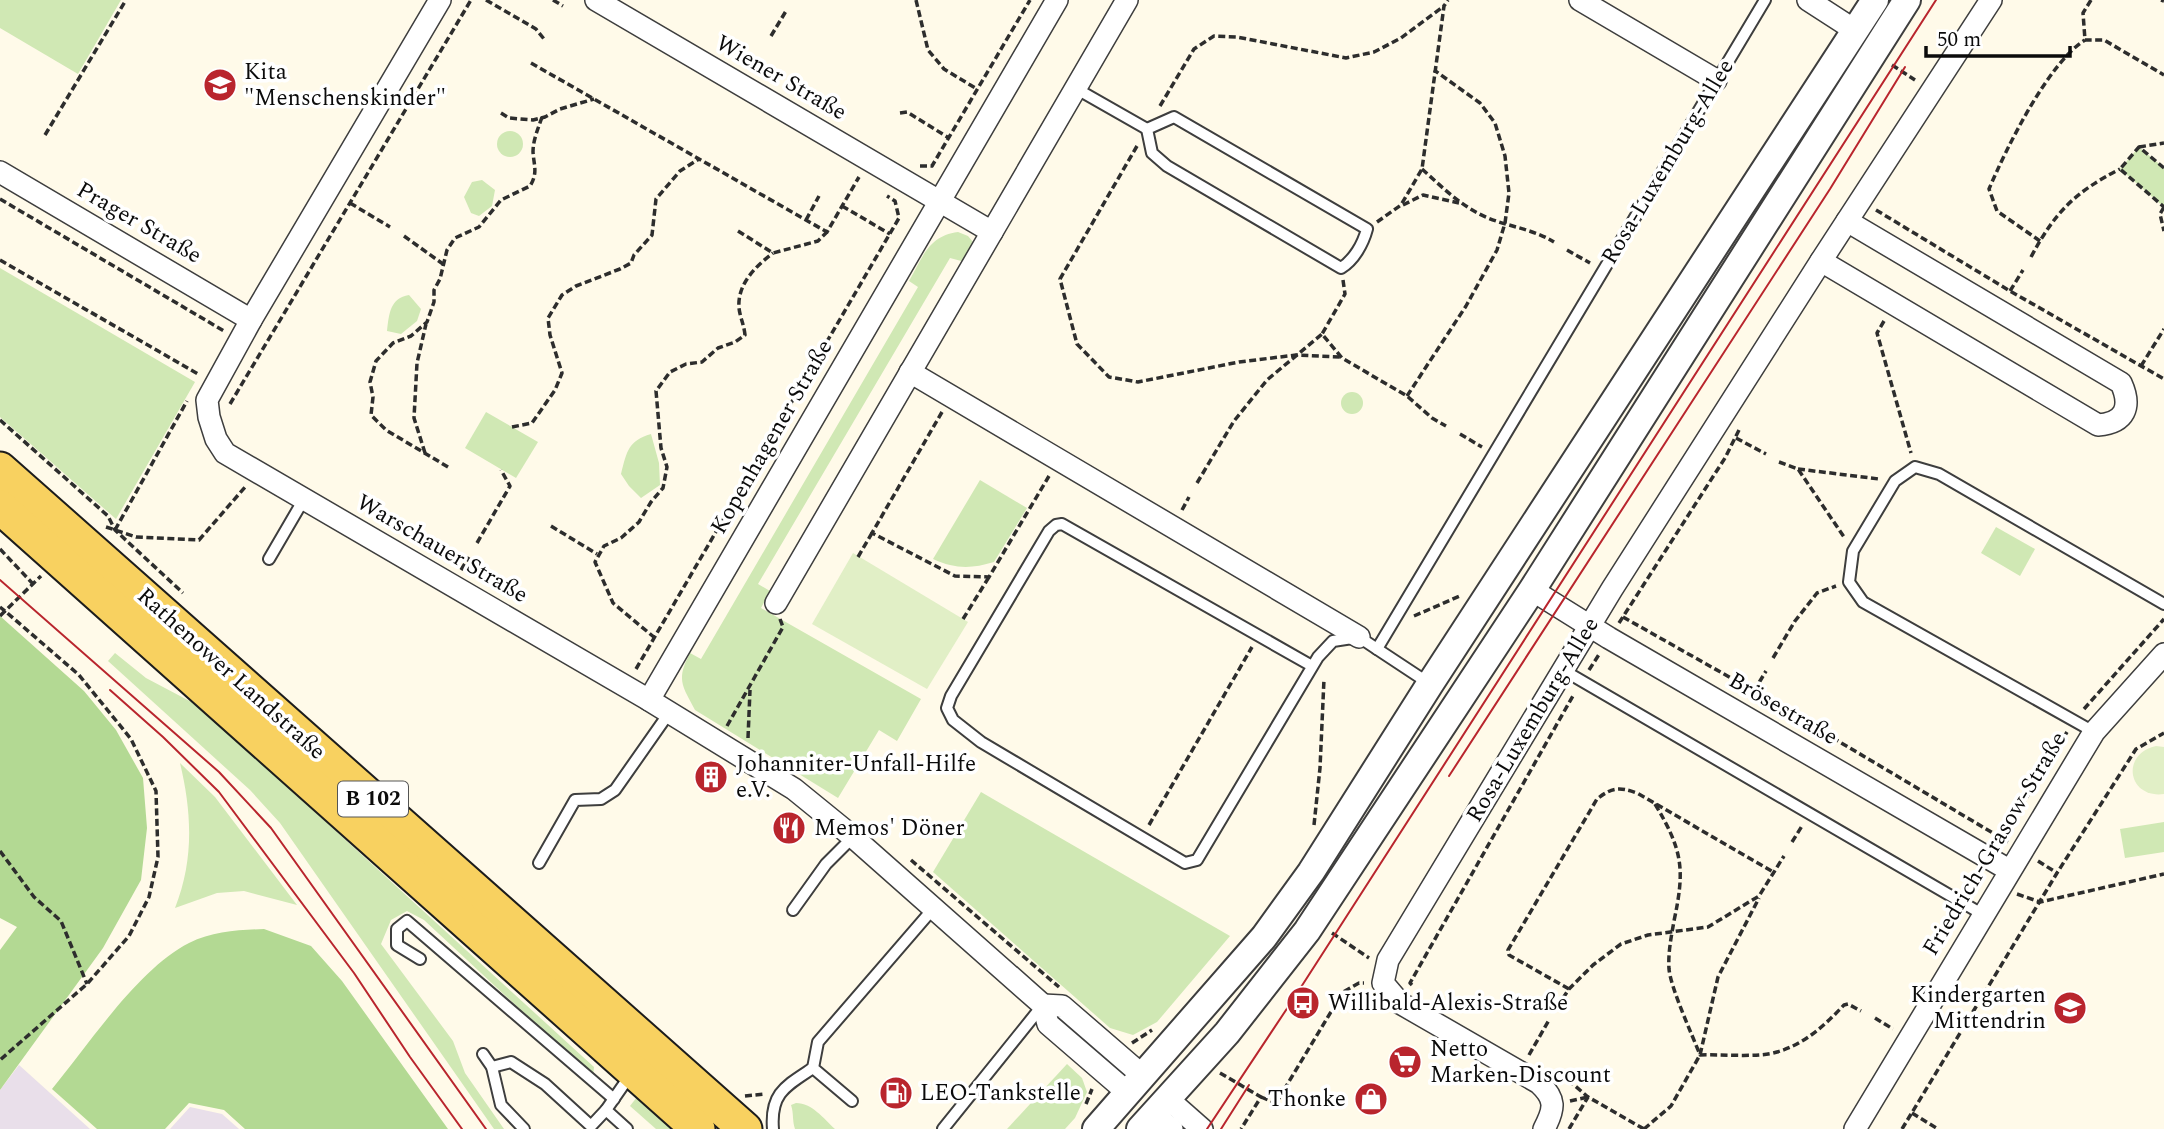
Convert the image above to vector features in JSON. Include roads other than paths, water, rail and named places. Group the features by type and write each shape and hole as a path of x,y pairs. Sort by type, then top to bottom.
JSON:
{"main road":[{"name":"Rathenower Landstraße","path":"0,469 745,1129"},
{"name":"Rathenower Landstraße","path":"0,507 698,1129"}],"street":[{"path":"251,320 440,0"},
{"name":"Wiener Straße","path":"596,0 940,201"},
{"name":"Kopenhagener Straße","path":"649,700 1057,0"},
{"path":"776,603 1127,0"},
{"path":"1580,0 1716,80"},
{"path":"1808,0 1856,31 1883,54"},
{"path":"1096,1129 1272,926 1311,872 1430,684 1875,0"},
{"path":"1158,1118 1307,931 1883,54 1907,0"},
{"name":"Rosa-Luxemburg-Allee","path":"1544,1129 1552,1105 1551,1095 1539,1083 1400,1003 1385,975 1388,960 1590,626 1821,261 1854,225 1932,90 1991,0"},
{"name":"Prager Straße","path":"0,172 251,320"},
{"path":"940,201 992,232"},
{"path":"1821,261 2098,425 2111,424 2125,412 2128,397 2121,383 1854,225"},
{"name":"Warschauer Straße","path":"251,320 200,396 216,439 225,453 649,700 794,789 853,837 932,910 1043,1005 1048,1024 1135,1085"},
{"path":"910,372 1359,637"},
{"path":"1503,572 1532,590"},
{"name":"Brösestraße","path":"1532,590 1609,638 2009,870"},
{"name":"Friedrich-Grasow-Straße","path":"1855,1129 2094,732 2164,654"},
{"path":"1135,1085 1158,1118 1202,1129"}],"lane":[{"name":"Rosa-Luxemburg-Allee","path":"1377,649 1765,0"},
{"path":"1075,88 1147,129 1152,153 1167,166 1341,268 1349,263 1364,239 1367,229 1174,117 1147,129"},
{"name":"Friedrich-Grasow-Straße","path":"2094,732 1863,601 1849,582 1853,551 1895,481 1915,467 1939,474 2164,604"},
{"path":"270,559 304,499"},
{"path":"1315,661 1258,636 1062,524 1049,531 951,696 947,708 953,720 981,742 1185,863 1197,860 1315,661 1333,641 1359,637 1430,684"},
{"path":"1563,670 1982,914"},
{"path":"539,863 575,800 600,799 615,790 670,713"},
{"path":"793,910 825,864 853,837"},
{"path":"773,1129 772,1111 776,1100 787,1086 813,1068 818,1042 932,910"},
{"path":"433,943 416,957 397,945 397,929 407,922 433,943 614,1099"},
{"path":"943,1129 1043,1005"},
{"path":"483,1054 492,1067 501,1105 524,1129"},
{"path":"492,1067 511,1062 545,1084 590,1127 606,1110 632,1072"},
{"path":"813,1068 852,1101"},
{"path":"606,1110 627,1129"}],"tram line":[{"path":"1207,1129 1936,0"},
{"path":"1449,776 1830,189 1905,67"},
{"path":"0,580 219,772 271,828 486,1129"},
{"path":"110,690 219,792 354,973 462,1129"},
{"path":"1221,1129 1249,1085"}],"place":[{"name":"Kita \"Menschenskinder\"","path":"220,85"},
{"name":"Johanniter-Unfall-Hilfe e.V.","path":"711,777"},
{"name":"Memos' Döner","path":"789,828"},
{"name":"Willibald-Alexis-Straße","path":"1303,1003"},
{"name":"Kindergarten Mittendrin","path":"2070,1008"},
{"name":"Netto Marken-Discount","path":"1405,1062"},
{"name":"LEO-Tankstelle","path":"896,1093"},
{"name":"Thonke","path":"1371,1099"}]}
